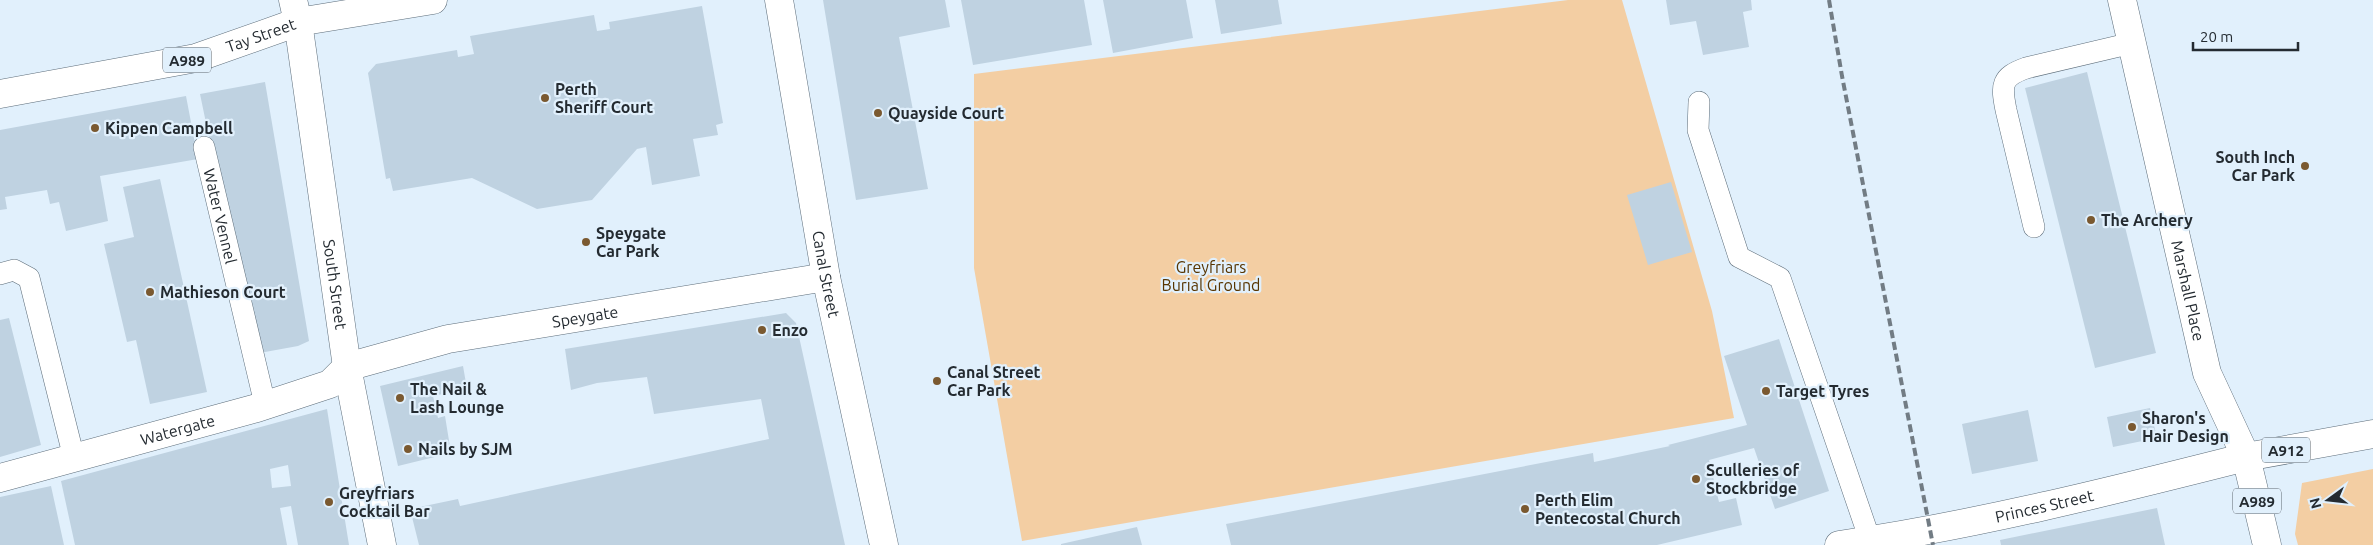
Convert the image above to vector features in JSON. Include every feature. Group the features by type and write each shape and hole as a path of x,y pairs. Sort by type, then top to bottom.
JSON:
{"street":[{"name":"Tay Street","path":"0,94 196,58 295,11 433,0"},
{"name":"Canal Street","path":"779,0 826,277 884,545"},
{"name":"Marshall Place","path":"2122,0 2207,373 2246,457 2267,545"},
{"name":"South Street","path":"295,11 346,367 382,545"},
{"name":"Speygate","path":"346,367 448,339 826,277"},
{"name":"Watergate","path":"0,478 247,411 330,384 346,367"},
{"name":"A912","path":"2246,457 2373,434"},
{"name":"Princes Street","path":"1839,545 1983,519 2155,480 2246,457"}],"lane":[{"path":"2034,227 2006,110 2003,93 2004,82 2013,73 2026,68 2132,43"},
{"path":"1699,102 1698,130 1739,257 1780,278 1870,540"},
{"name":"Water Vennel","path":"204,147 265,404"},
{"path":"0,274 14,270 29,278 74,458"}],"green space":[{"name":"Greyfriars Burial Ground","path":"1568,0 1622,0 1712,311 1734,418 1022,541 974,268 974,74"},
{"path":"2373,469 2373,545 2298,545 2295,534 2302,483"}],"building":[{"name":"Quayside Court","path":"823,0 945,0 950,27 899,37 928,189 856,200"},
{"path":"961,0 1084,0 1092,45 973,65"},
{"path":"1103,0 1186,0 1193,38 1113,53"},
{"path":"1215,0 1278,0 1282,24 1221,34"},
{"path":"1666,0 1751,0 1752,10 1743,12 1749,47 1703,55 1696,21 1670,25"},
{"name":"Perth Sheriff Court","path":"702,6 723,123 716,125 718,135 693,139 700,176 652,185 646,147 637,149 592,200 537,209 472,178 393,191 390,178 386,179 368,73 376,64 457,50 458,57 474,54 470,36 594,15 597,31 610,29 609,22"},
{"name":"The Archery","path":"2087,72 2156,353 2095,368 2025,88"},
{"path":"265,82 309,341 298,346 254,354 200,94"},
{"path":"186,96 198,159 100,176 108,221 66,231 59,202 50,204 47,190 5,197 7,209 0,210 0,130"},
{"name":"Mathieson Court","path":"160,179 207,392 150,404 136,340 127,342 104,244 134,237 123,187"},
{"path":"1671,182 1692,252 1648,265 1627,195"},
{"path":"786,313 796,323 845,545 419,545 410,509 458,499 460,506 769,439 761,399 654,414 647,377 597,383 571,390 565,349"},
{"path":"9,318 41,445 0,457 0,320"},
{"path":"1779,339 1829,491 1775,509 1754,448 1709,460 1719,502 1736,498 1742,525 1657,545 1231,545 1226,524 1593,453 1594,462 1670,446 1668,445 1747,425 1724,356"},
{"path":"463,366 467,389 433,396 438,418 445,416 451,453 398,466 380,386"},
{"name":"Sharon's Hair Design","path":"2150,408 2157,438 2113,447 2107,417"},
{"path":"327,409 349,545 298,545 291,506 280,508 287,545 75,545 61,481","holes":["288,465 291,486 272,488 270,469"]},
{"path":"2028,410 2038,461 1972,474 1962,424"},
{"path":"51,486 64,545 0,545 0,497"},
{"path":"2157,508 2165,545 2001,545 2000,540"},
{"path":"1137,527 1142,545 1061,545 1061,544"}],"railway":[{"path":"1829,0 1933,545"}],"place":[{"name":"Perth Sheriff Court","path":"545,98"},
{"name":"Quayside Court","path":"878,113"},
{"name":"Kippen Campbell","path":"95,128"},
{"name":"South Inch Car Park","path":"2305,166"},
{"name":"The Archery","path":"2091,220"},
{"name":"Speygate Car Park","path":"586,242"},
{"name":"Mathieson Court","path":"150,292"},
{"name":"Enzo","path":"762,330"},
{"name":"Canal Street Car Park","path":"937,381"},
{"name":"Target Tyres","path":"1766,391"},
{"name":"The Nail & Lash Lounge","path":"400,398"},
{"name":"Sharon's Hair Design","path":"2132,427"},
{"name":"Nails by SJM","path":"408,449"},
{"name":"Sculleries of Stockbridge","path":"1696,479"},
{"name":"Greyfriars Cocktail Bar","path":"329,502"},
{"name":"Perth Elim Pentecostal Church","path":"1525,509"}]}
